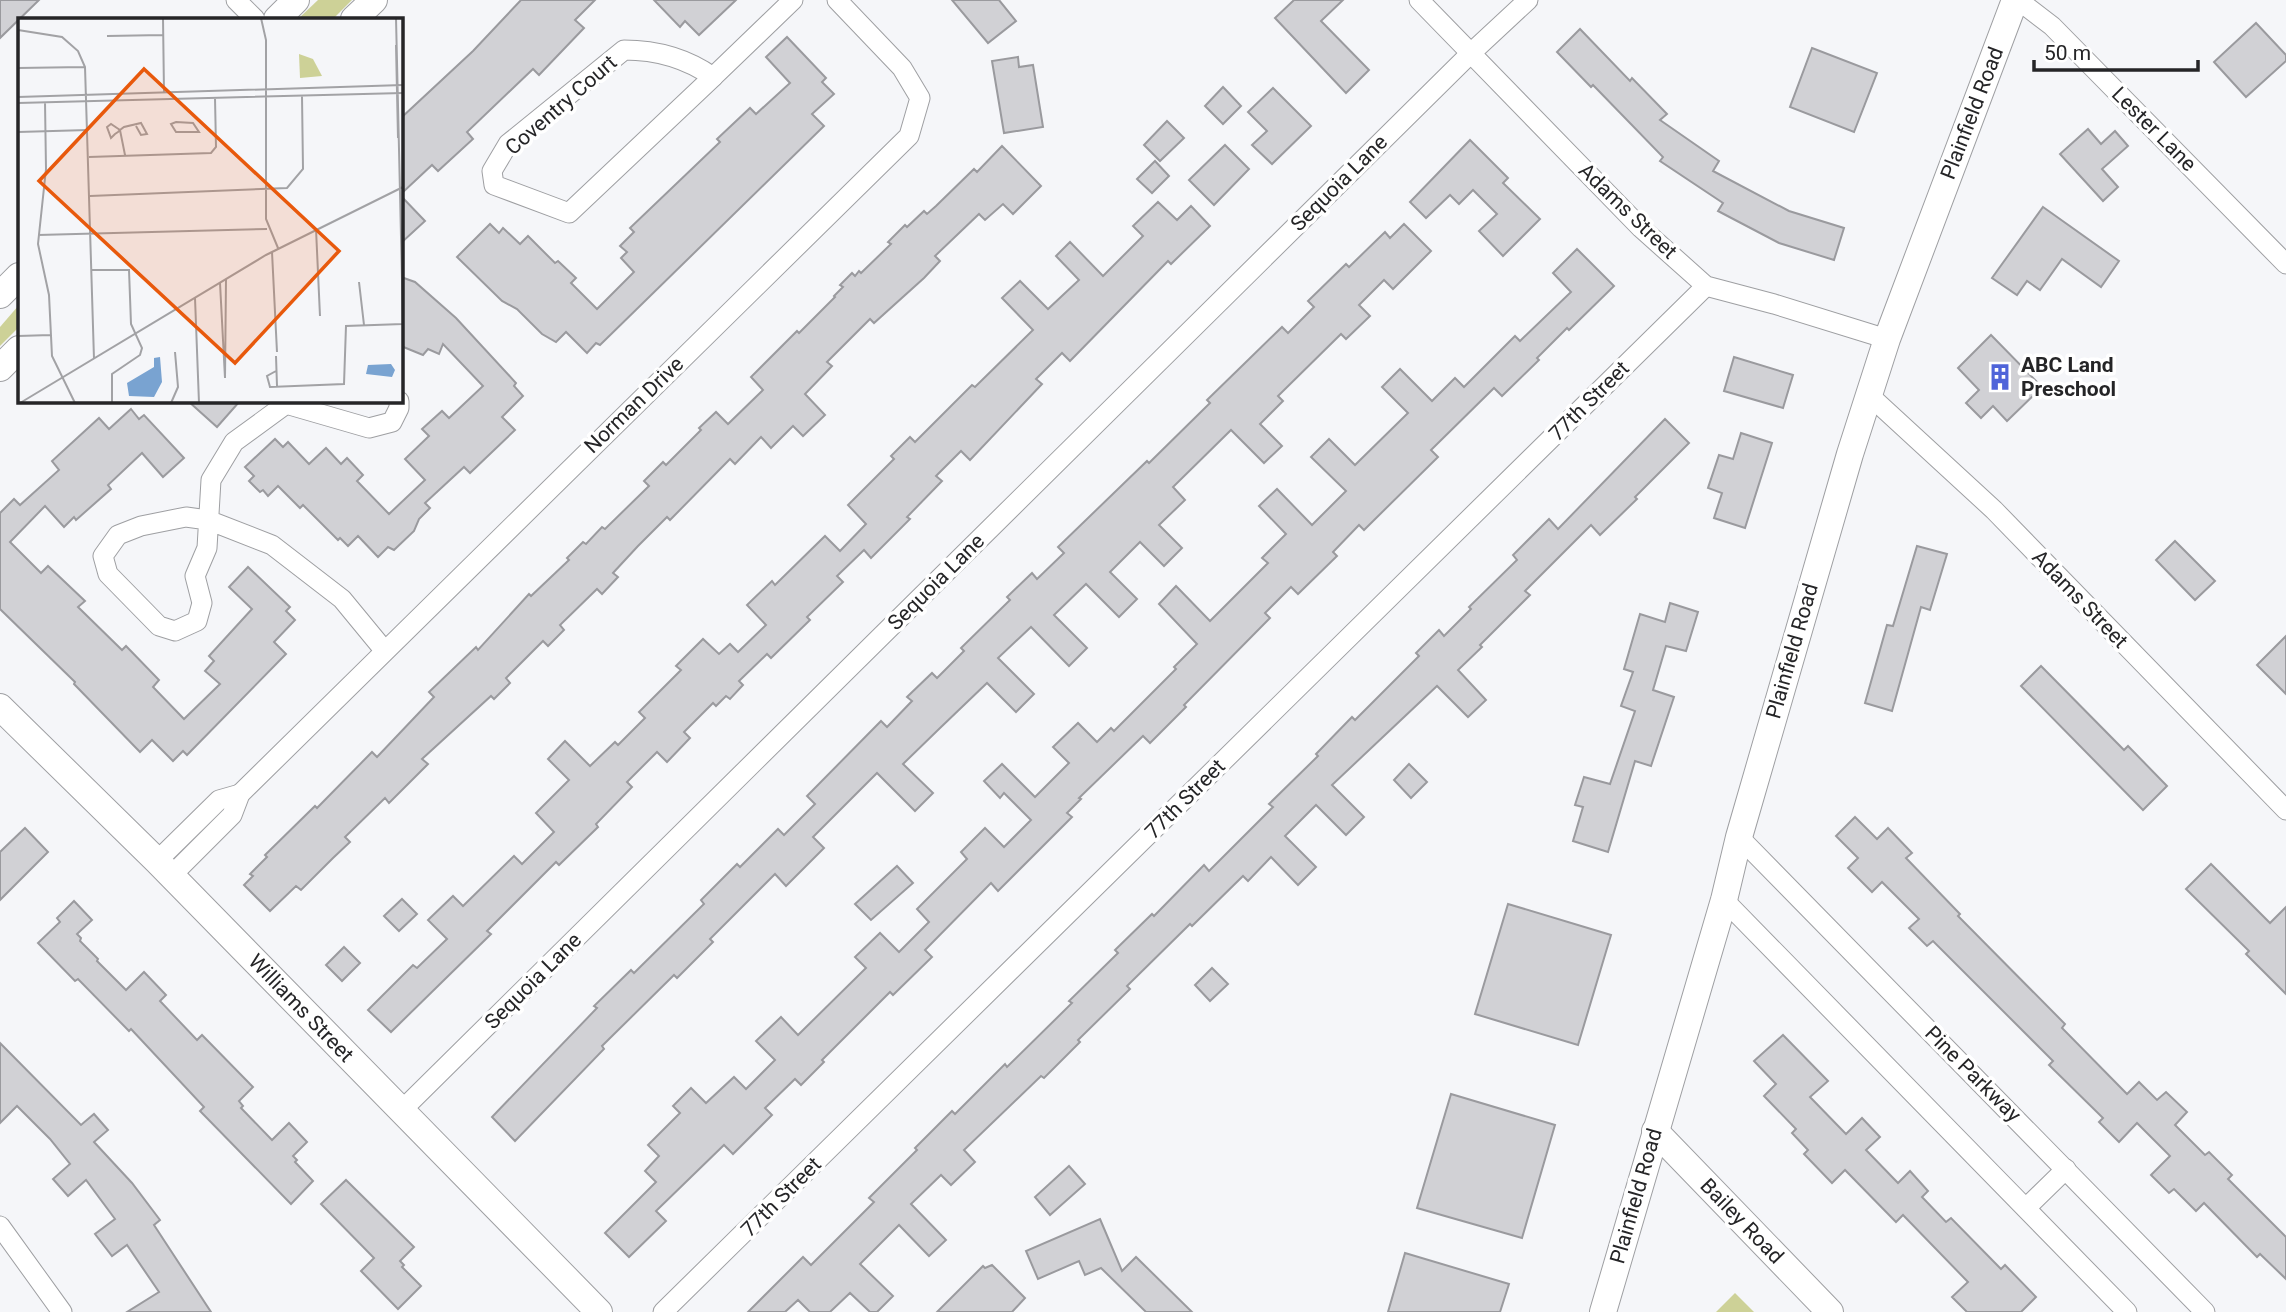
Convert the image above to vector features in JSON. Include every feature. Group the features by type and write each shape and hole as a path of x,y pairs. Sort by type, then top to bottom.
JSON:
{"main road":[{"path":"278,18 296,0"},
{"path":"355,18 374,0"},
{"name":"Plainfield Road","path":"1603,1312 1724,900 1739,837 1834,507 1869,395 1887,340 2016,0"},
{"path":"0,295 18,277"},
{"path":"0,368 18,350"},
{"name":"Williams Street","path":"2,714 164,869 599,1312"},
{"name":"Bailey Road","path":"1655,1131 1830,1312"}],"street":[{"path":"236,0 254,18"},
{"name":"Coventry Court","path":"713,77 695,64 670,55 624,50 508,144 492,171 494,185 569,213 713,77 793,0"},
{"name":"Norman Drive","path":"164,869 219,800 240,793 909,136 920,99 902,68 837,0"},
{"name":"Adams Street","path":"1419,0 1641,228 1706,286 1774,304 1887,340"},
{"name":"Sequoia Lane","path":"401,1111 1471,53 1528,0"},
{"name":"Lester Lane","path":"2016,0 2052,26 2286,264"},
{"name":"77th Street","path":"663,1312 1706,286"},
{"name":"Adams Street","path":"1869,395 1994,510 2286,810"},
{"path":"384,650 342,599 272,545 208,520 186,517 141,526 118,534 103,555 108,574 159,626 175,631 197,621 202,603 195,576 207,548 208,520 211,480 234,442 286,403 369,428 392,422 399,402"},
{"name":"Pine Parkway","path":"1739,837 2205,1312"},
{"path":"1724,900 2127,1312"},
{"path":"2026,1208 2066,1169"},
{"path":"0,1226 62,1312"}],"green space":[{"path":"318,0 352,0 334,18 299,18"},
{"path":"18,306 18,328 0,346 0,327"},
{"path":"1735,1293 1754,1312 1716,1312"}],"building":[{"path":"0,0 39,0 18,18 0,38"},
{"path":"521,0 595,0 575,20 584,28 539,75 533,69 467,132 473,139 438,171 432,165 402,193 402,117 473,51"},
{"path":"654,0 736,0 699,35 685,21 680,27"},
{"path":"952,0 999,0 1016,21 988,43"},
{"path":"1294,0 1343,0 1321,21 1369,70 1346,93 1275,18"},
{"path":"2256,23 2286,55 2286,61 2246,97 2214,62"},
{"path":"1580,29 1630,81 1632,78 1667,114 1660,120 1719,161 1713,171 1789,211 1844,228 1834,260 1779,243 1718,211 1723,203 1660,161 1663,157 1557,52"},
{"path":"787,37 826,78 822,82 834,94 812,114 824,126 600,345 596,343 587,353 566,332 556,342 542,334 517,309 502,301 457,257 490,224 499,233 503,228 520,244 528,236 555,263 558,261 576,278 571,283 597,309 634,272 621,258 627,252 620,246 634,232 630,228 720,142 717,139 750,108 756,114 790,83 766,57"},
{"path":"1812,48 1877,73 1854,132 1790,107"},
{"path":"1018,57 1019,67 1033,65 1043,127 1004,133 992,61"},
{"path":"1223,87 1241,106 1223,124 1205,106"},
{"path":"1273,88 1311,126 1272,164 1252,145 1267,131 1248,112"},
{"path":"1167,121 1184,138 1160,161 1144,145"},
{"path":"2088,129 2101,144 2115,131 2128,146 2102,169 2118,187 2103,201 2060,154"},
{"path":"1470,140 1508,178 1503,183 1540,219 1503,256 1479,231 1497,214 1473,190 1459,204 1450,195 1426,218 1410,202"},
{"path":"1225,145 1249,169 1214,205 1189,180"},
{"path":"1002,146 1041,186 1013,214 1003,204 985,220 979,214 935,256 940,261 924,278 874,323 870,319 827,362 832,366 805,394 825,415 803,436 793,426 771,448 761,437 735,464 730,459 670,520 667,517 638,546 613,573 618,577 602,594 597,589 560,625 564,630 548,646 543,641 506,678 510,683 494,699 491,696 422,759 428,764 389,803 385,798 345,837 350,842 301,890 296,886 270,911 244,885 253,876 250,874 267,857 265,855 315,806 317,808 372,752 377,757 434,697 429,692 476,647 478,650 529,594 531,596 569,560 567,558 583,542 586,544 602,527 605,529 649,486 644,481 663,462 666,465 716,412 728,424 763,390 751,377 835,297 843,287 840,285 852,273 855,276 859,271 861,273 891,244 888,242 905,225 907,227 924,211 927,214 974,169 977,172"},
{"path":"1155,161 1169,176 1152,193 1137,179"},
{"path":"402,197 425,221 402,242"},
{"path":"1158,202 1177,220 1191,206 1210,226 1171,264 1168,261 1070,361 1062,353 1036,379 1042,384 970,460 961,451 936,476 942,481 907,517 910,519 871,558 864,550 837,576 843,582 807,617 810,620 771,658 767,654 739,681 743,685 730,699 726,696 716,706 713,703 684,732 690,738 667,762 657,752 627,782 632,787 596,824 598,827 559,865 556,862 487,931 491,934 391,1032 368,1010 413,965 417,968 447,939 428,920 453,896 463,906 514,856 522,864 554,832 536,813 569,780 548,759 565,741 590,766 615,742 618,745 645,718 639,712 681,670 676,666 703,639 719,654 730,644 738,652 766,625 747,605 772,581 775,585 825,536 840,551 866,524 848,505 894,459 891,456 910,437 915,442 972,385 975,387 1033,330 1002,298 1020,281 1048,309 1079,280 1056,256 1070,242 1103,276 1143,236 1133,226"},
{"path":"2043,207 2119,261 2101,287 2062,259 2040,290 2027,281 2017,295 1992,278"},
{"path":"1404,224 1431,251 1393,289 1384,280 1359,305 1370,316 1346,339 1341,334 1278,396 1283,401 1260,424 1282,446 1264,463 1231,430 1173,487 1185,500 1159,525 1182,548 1164,566 1140,542 1110,572 1137,599 1119,617 1086,584 1054,615 1087,648 1069,666 1031,627 998,658 1034,694 1016,712 987,683 903,764 933,793 915,811 877,773 813,837 824,848 786,886 775,874 710,939 713,942 677,978 674,975 602,1046 604,1049 515,1141 492,1117 597,1008 594,1006 631,970 634,973 704,904 701,900 737,864 740,867 778,829 784,835 815,804 807,796 881,721 887,727 912,701 907,697 932,673 937,678 964,651 961,648 1010,600 1007,597 1032,573 1037,579 1064,553 1058,547 1147,461 1149,463 1210,403 1207,400 1282,327 1288,333 1314,307 1308,301 1346,264 1349,267 1385,232 1390,238"},
{"path":"1577,249 1614,286 1569,330 1567,328 1502,396 1494,388 1431,450 1438,457 1364,530 1359,525 1333,552 1337,556 1298,594 1291,587 1265,613 1270,618 1150,743 1143,736 1079,798 1081,799 1067,813 1072,817 998,891 991,883 925,950 932,957 893,995 890,992 822,1060 824,1062 801,1085 795,1079 765,1108 772,1115 733,1154 724,1145 656,1211 666,1221 629,1257 605,1233 656,1182 645,1171 659,1156 648,1145 680,1113 673,1106 691,1088 706,1103 734,1077 746,1089 775,1060 756,1041 781,1017 798,1035 866,968 855,957 880,933 899,952 929,922 917,909 967,859 961,852 985,828 1004,847 1031,820 1004,793 1000,798 984,781 1002,764 1035,797 1069,763 1053,747 1078,723 1097,742 1111,728 1114,731 1197,644 1159,604 1176,586 1210,621 1268,563 1262,558 1286,534 1259,506 1277,489 1312,525 1346,491 1311,457 1329,439 1355,465 1408,413 1382,387 1400,369 1432,401 1455,378 1464,387 1515,336 1520,341 1571,292 1553,273"},
{"path":"402,277 415,282 456,318 516,383 514,386 523,396 502,417 515,430 470,473 464,467 425,503 430,508 419,519 414,531 394,550 388,547 378,557 358,536 348,546 340,538 338,540 303,505 300,508 278,486 268,496 249,481 254,476 245,467 275,439 283,447 288,442 309,464 326,448 341,464 347,458 363,475 357,481 389,514 425,480 405,459 429,436 422,429 442,411 449,418 483,386 443,344 439,354 428,349 423,355 402,346"},
{"name":"ABC Land Preschool","path":"1991,335 2042,387 2007,421 1993,406 1981,418 1966,403 1979,390 1958,368"},
{"path":"1734,357 1793,375 1783,408 1724,391"},
{"path":"189,402 239,402 217,427"},
{"path":"131,409 139,419 144,415 184,458 163,477 142,453 108,485 111,489 76,520 74,517 64,527 45,506 10,542 41,573 48,566 85,601 78,607 122,650 126,646 159,680 153,687 184,719 220,684 205,671 214,661 209,656 252,609 229,587 248,567 290,607 286,611 295,620 274,642 286,654 187,755 183,751 173,761 152,740 140,752 75,682 0,609 0,513 14,499 20,505 59,470 52,461 99,418 109,429"},
{"path":"1665,419 1689,443 1600,535 1591,525 1525,591 1530,595 1458,670 1486,700 1468,717 1437,686 1332,785 1364,817 1346,835 1316,805 1285,836 1316,867 1298,885 1271,857 1248,881 1243,876 1127,986 1130,989 1078,1040 1080,1042 964,1150 975,1162 951,1185 941,1175 911,1204 946,1240 929,1256 899,1225 860,1264 893,1296 877,1312 870,1312 850,1293 830,1312 810,1312 798,1300 785,1312 748,1312 803,1257 811,1265 874,1202 869,1198 917,1150 915,1148 952,1111 955,1114 1005,1064 1007,1067 1072,1003 1069,1001 1118,953 1115,950 1152,914 1154,916 1204,865 1209,871 1273,807 1269,804 1318,756 1316,754 1352,717 1355,720 1419,656 1416,653 1439,630 1444,636 1471,609 1469,607 1517,560 1513,555 1549,519 1558,529"},
{"path":"1741,433 1772,443 1745,528 1714,518 1722,493 1708,488 1719,455 1733,459"},
{"path":"2175,541 2215,581 2195,600 2156,560"},
{"path":"1917,546 1947,554 1930,610 1921,607 1892,711 1865,703 1887,625 1893,626"},
{"path":"1670,603 1698,612 1686,651 1666,646 1653,690 1674,697 1651,766 1635,761 1608,852 1573,841 1583,807 1575,805 1584,777 1610,784 1635,711 1621,706 1633,672 1624,669 1640,614 1665,622"},
{"path":"2286,636 2286,694 2257,665"},
{"path":"2041,666 2124,750 2128,746 2167,786 2143,810 2021,686"},
{"path":"1409,764 1427,782 1411,798 1394,780"},
{"path":"1855,817 1877,839 1888,828 1912,853 1906,858 1960,914 1958,916 2065,1024 2062,1028 2127,1094 2139,1082 2157,1100 2166,1092 2187,1112 2175,1125 2205,1155 2209,1152 2232,1175 2228,1179 2286,1237 2286,1279 2260,1254 2257,1257 2204,1203 2196,1211 2174,1189 2169,1193 2151,1175 2170,1156 2137,1123 2119,1142 2099,1122 2103,1118 2049,1065 2053,1061 1933,941 1927,946 1909,928 1919,919 1882,882 1872,892 1848,868 1858,858 1836,836"},
{"path":"25,828 48,852 0,900 0,852"},
{"path":"2211,864 2270,923 2286,907 2286,994 2246,954 2249,951 2186,889"},
{"path":"897,866 913,883 871,920 855,904"},
{"path":"402,899 417,914 399,931 384,916"},
{"path":"74,901 92,920 77,934 97,961 126,990 144,972 166,995 160,1001 197,1040 202,1035 253,1087 239,1101 243,1106 241,1108 272,1140 289,1123 307,1142 293,1156 297,1160 295,1162 313,1181 291,1204 200,1111 204,1107 131,1029 129,1031 38,943 60,922 57,918"},
{"path":"1508,904 1611,935 1578,1045 1475,1014"},
{"path":"344,947 360,963 342,981 326,965"},
{"path":"1212,968 1228,984 1210,1001 1195,985"},
{"path":"1783,1035 1828,1081 1810,1097 1846,1134 1862,1118 1880,1137 1866,1150 1898,1183 1910,1171 1928,1191 1922,1197 1946,1222 1951,1218 2001,1269 2005,1265 2036,1297 2021,1312 1967,1312 1952,1297 1968,1282 1903,1215 1896,1222 1845,1170 1832,1183 1804,1154 1808,1150 1792,1133 1796,1129 1764,1096 1776,1084 1754,1061"},
{"path":"0,1043 81,1125 94,1114 108,1130 94,1142 132,1183 160,1220 154,1225 211,1312 127,1312 159,1292 127,1245 112,1256 95,1234 115,1219 86,1180 68,1196 53,1179 70,1164 50,1139 17,1106 0,1123"},
{"path":"1451,1094 1555,1125 1522,1238 1417,1208"},
{"path":"1069,1166 1085,1184 1050,1215 1035,1197"},
{"path":"346,1180 414,1247 400,1261 404,1265 402,1267 421,1286 398,1309 361,1271 374,1258 321,1204"},
{"path":"1100,1219 1122,1271 1136,1257 1192,1312 1146,1312 1101,1268 1085,1275 1079,1261 1038,1279 1026,1251"},
{"path":"1405,1253 1509,1284 1500,1312 1388,1312"},
{"path":"992,1265 1025,1298 1012,1312 937,1312 983,1266 985,1268"}],"place":[{"name":"ABC Land Preschool","path":"2000,377"}]}
